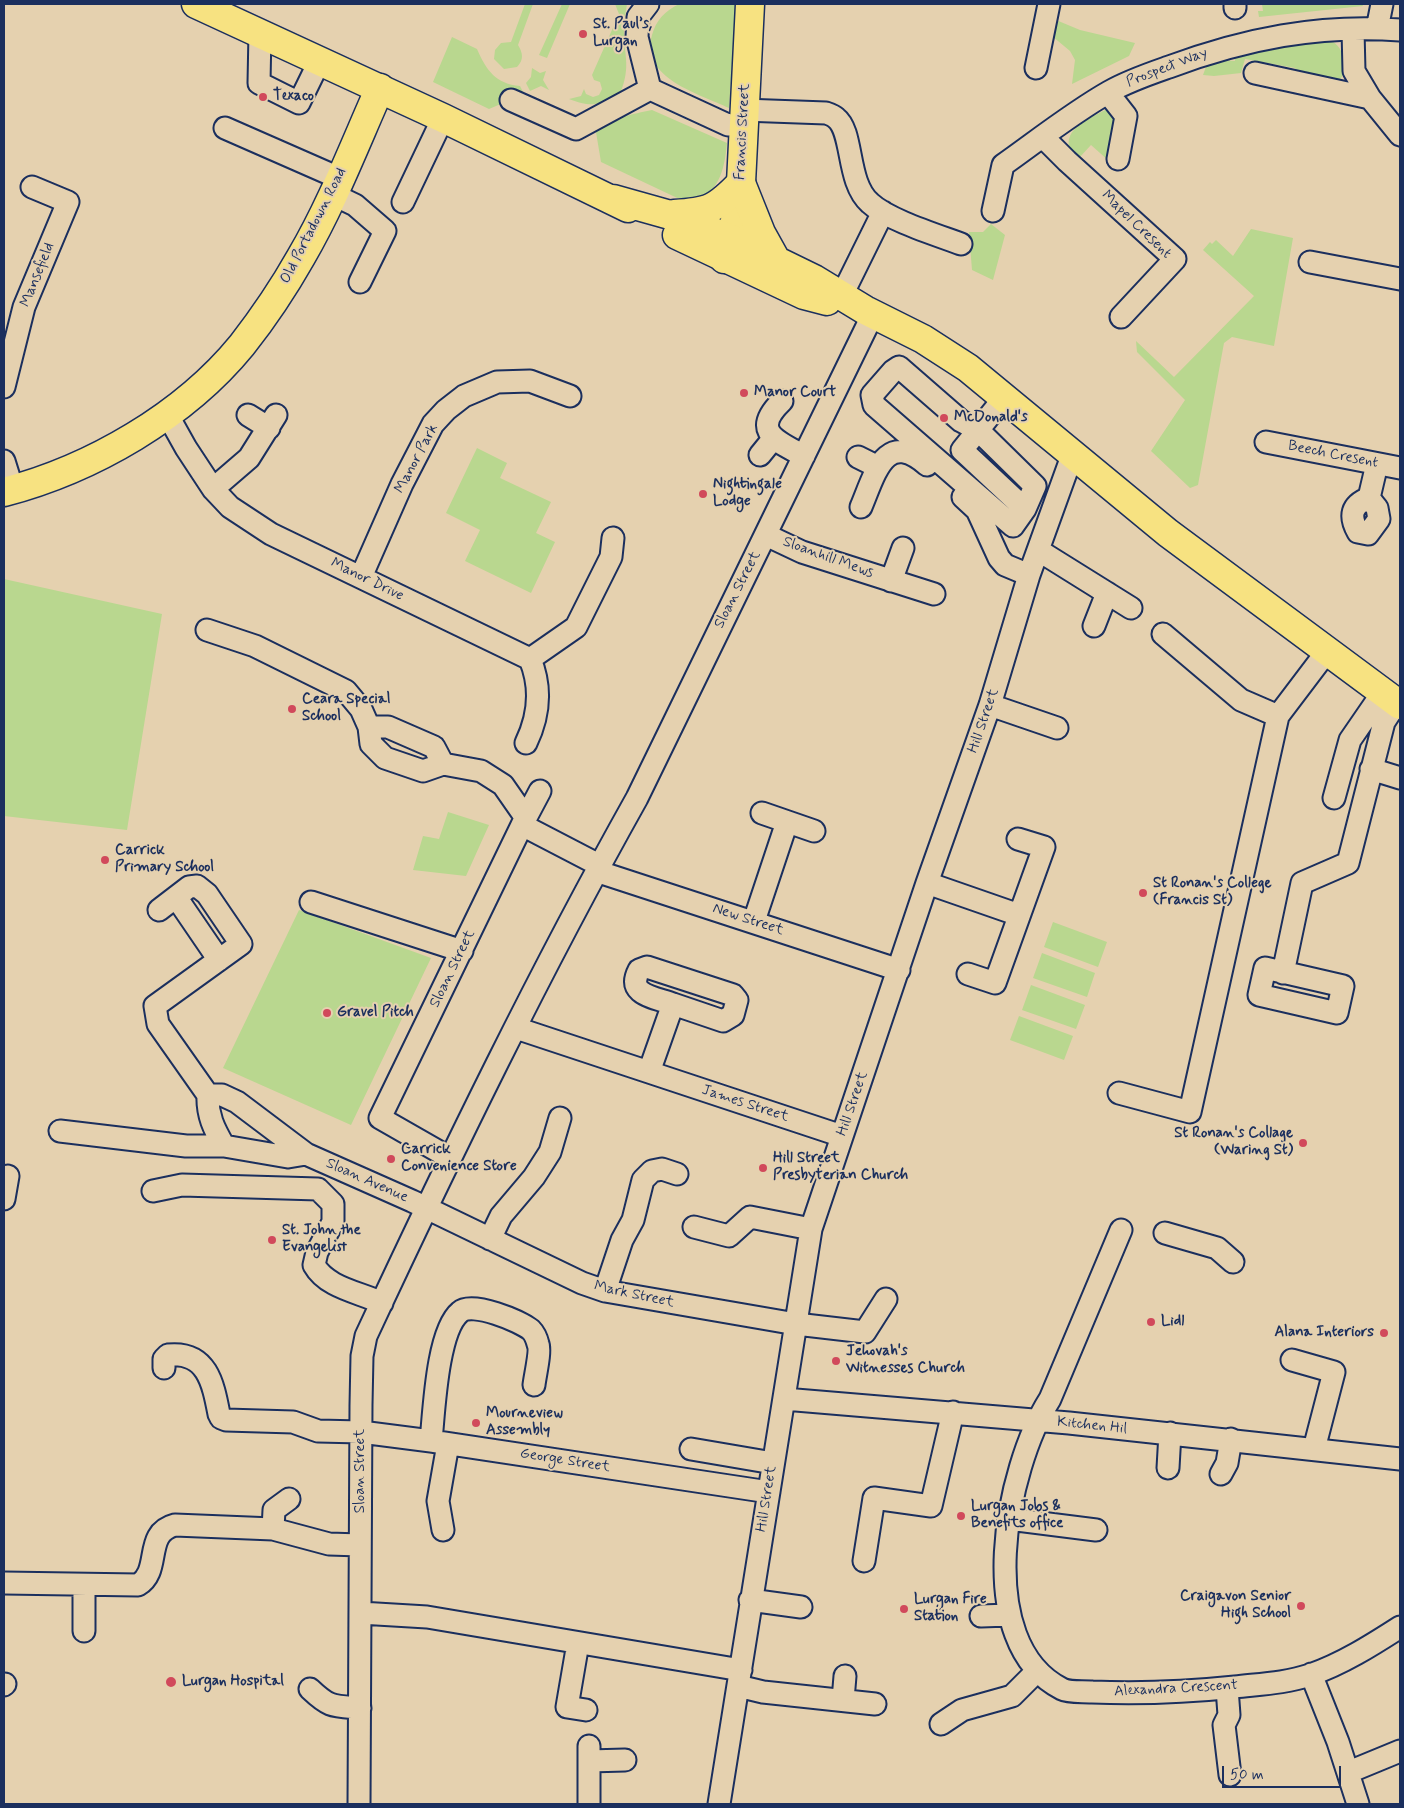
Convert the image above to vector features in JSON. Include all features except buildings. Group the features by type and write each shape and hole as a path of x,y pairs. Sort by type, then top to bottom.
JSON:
{"main road":[{"path":"196,4 380,88 613,199 728,249 776,260 869,312 923,339 968,368 1072,456 1168,533 1328,650 1389,691"},
{"name":"Francis Street","path":"728,249 741,183 750,4"},
{"name":"Old Portadown Road","path":"8,491 37,483 85,463 143,431 167,414 222,367 242,345 276,298 303,255 380,88"},
{"path":"670,215 711,209 725,200 741,183 761,233 776,260"},
{"path":"613,199 670,215 804,295 869,312"}],"street":[{"path":"648,4 638,17 637,37 650,89"},
{"path":"1036,68 1050,4"},
{"path":"1377,29 1382,4"},
{"name":"Prospect Way","path":"993,211 1002,165 1108,93 1129,82 1217,49 1261,39 1327,30 1400,30"},
{"path":"1353,30 1354,71 1370,98 1400,135"},
{"path":"260,32 259,83 299,103 320,60"},
{"path":"1256,73 1370,98"},
{"path":"511,100 576,129 650,89"},
{"path":"650,89 728,125 743,117 826,113 836,118 843,126 853,172 859,188 869,203 883,212 958,238"},
{"path":"1108,93 1126,116 1118,159"},
{"path":"403,202 443,118"},
{"path":"225,128 336,186 384,231 360,282"},
{"name":"Mapel Cresent","path":"1043,136 1067,161 1175,259 1121,317"},
{"name":"Mansefield","path":"4,387 24,307 68,202 32,187"},
{"path":"842,296 883,212"},
{"path":"1310,262 1400,279"},
{"name":"Sloan Street","path":"358,1804 362,1356 366,1336 450,1158 598,868 636,798 766,535 869,312"},
{"path":"899,367 961,421 978,430 1035,486 1026,510 1013,526 874,406 872,395 893,371 899,367"},
{"name":"Manor Park","path":"361,577 402,484 433,424 446,410 464,396 497,382 530,381 570,396"},
{"path":"978,430 1004,398"},
{"path":"782,401 770,415 766,447 804,456"},
{"name":"Manor Drive","path":"167,414 186,448 213,489 230,507 270,534 530,659"},
{"path":"213,489 249,458 272,421 248,415"},
{"name":"Beech Cresent","path":"1266,442 1400,468"},
{"path":"861,507 878,467 886,456 896,451 914,454 978,510 999,558 1005,565 1029,575"},
{"name":"Hill Street","path":"719,1804 740,1678 750,1600 811,1229 927,884 990,705 1029,575 1072,456"},
{"path":"858,457 878,467"},
{"path":"4,461 8,491"},
{"path":"1368,498 1377,464"},
{"name":"Sloanhill Mews","path":"766,535 802,552 934,594"},
{"path":"526,743 536,723 538,689 536,673 530,659 576,627 611,557 613,538"},
{"name":"Sloanhill Mews","path":"891,581 903,548"},
{"path":"1038,550 1131,608"},
{"path":"1094,626 1107,593"},
{"path":"208,630 255,646 346,691 361,709 370,727 371,744 384,758 423,772 443,764 481,771 493,776 503,785 524,822 598,868"},
{"path":"1163,634 1241,700 1278,716"},
{"path":"1119,1093 1190,1112 1278,716 1328,650"},
{"path":"1283,973 1302,883 1348,863 1384,722 1389,691"},
{"path":"1334,798 1350,740 1389,691"},
{"path":"990,705 1056,728"},
{"path":"370,727 388,727 434,747 443,764"},
{"path":"1371,769 1400,778"},
{"name":"Sloan Street","path":"450,1158 380,1118 540,790"},
{"path":"762,813 814,831"},
{"path":"754,921 787,822"},
{"path":"968,974 995,983 1044,847 1018,839"},
{"name":"New Street","path":"598,868 899,970"},
{"path":"927,884 1019,915"},
{"path":"159,910 176,896 219,960 155,1006 158,1024 208,1095 207,1110 224,1146"},
{"path":"311,902 462,951"},
{"path":"649,1072 673,1004"},
{"name":"James Street","path":"516,1028 842,1136"},
{"path":"208,1095 222,1095 237,1102 306,1154"},
{"path":"490,1239 501,1216 534,1177 550,1152 559,1118"},
{"path":"60,1131 186,1146 224,1146 288,1157 306,1154"},
{"name":"Sloan Avenue","path":"306,1154 427,1209"},
{"path":"605,1290 622,1240 633,1220 643,1180 652,1171 662,1169 677,1174"},
{"path":"4,1199 8,1176"},
{"path":"153,1191 182,1185 318,1189 333,1204 333,1222 317,1252 314,1265 319,1274 336,1286 361,1293 382,1303"},
{"name":"Mark Street","path":"427,1209 582,1283 605,1290 796,1324 865,1332 886,1299"},
{"path":"694,1228 729,1236 750,1217 811,1229"},
{"name":"Alexandra Crescent","path":"1121,1230 1050,1399 1036,1421 1017,1479 1006,1532 1006,1586 1009,1615 1028,1660 1037,1671 1063,1690 1142,1694 1227,1688 1283,1682 1311,1674 1342,1661 1400,1627"},
{"path":"1165,1233 1217,1248 1233,1262"},
{"path":"443,1530 438,1501 440,1442 438,1372 449,1329 460,1312 472,1307 486,1309 531,1331 540,1346 530,1372"},
{"name":"George Street","path":"164,1368 164,1360 168,1355 190,1357 202,1366 210,1376 219,1414 221,1418 226,1420 283,1420 318,1431 361,1432 440,1442 769,1492"},
{"path":"1292,1360 1334,1372 1314,1449"},
{"name":"Kitchen Hil","path":"784,1399 946,1411 1231,1439 1400,1459"},
{"path":"921,1488 946,1411"},
{"path":"864,1560 874,1498 932,1506 946,1411"},
{"path":"1168,1468 1170,1434"},
{"path":"1221,1474 1227,1463 1231,1439"},
{"path":"691,1449 773,1462"},
{"path":"273,1529 274,1510 289,1499"},
{"path":"1009,1519 1096,1530"},
{"path":"4,1583 138,1585 146,1580 151,1572 156,1540 168,1527 175,1525 273,1529 329,1544 360,1545"},
{"path":"84,1585 84,1631"},
{"path":"750,1600 801,1607"},
{"path":"360,1613 426,1617 578,1643 740,1678 763,1692 875,1704"},
{"path":"981,1616 1009,1615"},
{"path":"578,1643 567,1707 586,1710"},
{"path":"941,1724 962,1710 1012,1696 1037,1671"},
{"path":"1311,1674 1349,1772 1358,1804"},
{"path":"843,1700 845,1676"},
{"path":"1227,1688 1229,1715 1224,1725 1230,1774"},
{"path":"310,1689 324,1703 334,1706 360,1708"},
{"path":"1349,1772 1400,1751"},
{"path":"589,1804 589,1753 625,1760"}],"green space":[{"path":"525,4 533,4 518,45 522,59 517,67 504,69 494,59 495,50 501,43 511,42"},
{"path":"562,4 570,4 547,58 539,55"},
{"path":"615,4 627,4 624,27 626,75 620,94 595,104 584,104 569,99 581,96 584,89 586,94 593,97 599,95 602,89 600,82 594,80 592,75 619,14"},
{"path":"679,4 736,4 729,108 688,90 663,73 654,63 650,50 652,35 656,25 662,16"},
{"path":"1262,4 1362,4 1363,6 1259,17 1258,11 1263,11"},
{"path":"1056,20 1080,30 1135,43 1129,56 1072,84 1075,60 1070,51 1052,36"},
{"path":"452,37 477,49 493,75 504,82 520,86 524,94 489,109 433,82"},
{"path":"1331,41 1339,47 1343,59 1344,74 1337,83 1298,73 1295,68 1245,59 1241,73 1214,76 1203,75 1207,64 1218,60 1235,61 1234,56 1281,46"},
{"path":"532,68 540,73 546,71 543,80 549,90 541,86 530,91 526,83 531,77"},
{"path":"1111,107 1118,114 1109,161 1091,145 1079,158 1075,156 1069,146 1069,139 1072,133 1083,122"},
{"path":"652,110 727,143 722,172 714,187 708,194 690,204 601,162 596,132 615,120"},
{"path":"991,224 1005,235 993,280 972,270 969,232 983,232"},
{"path":"1251,229 1293,238 1274,346 1232,337 1224,343 1198,485 1190,488 1151,451 1185,400 1137,352 1136,341 1174,377 1254,296 1203,250 1210,242 1212,244 1216,240 1233,256"},
{"path":"477,448 507,463 500,478 551,502 536,533 555,542 531,593 465,561 480,530 446,513"},
{"path":"4,579 162,614 127,830 4,816"},
{"path":"448,812 489,825 466,876 413,870 423,836 439,839"},
{"name":"Gravel Pitch","path":"299,910 431,958 351,1125 223,1068"},
{"path":"1053,922 1107,942 1098,967 1044,947"},
{"path":"1042,953 1095,973 1087,997 1033,978"},
{"path":"1031,985 1085,1005 1076,1029 1022,1010"},
{"path":"1019,1016 1073,1036 1064,1060 1010,1040"}],"place":[{"name":"St. Paul’s, Lurgan","path":"583,34"},
{"name":"Texaco","path":"263,97"},
{"name":"Manor Court","path":"744,393"},
{"name":"McDonald's","path":"944,418"},
{"name":"Nightingale Lodge","path":"703,494"},
{"name":"Ceara Special School","path":"292,709"},
{"name":"Carrick Primary School","path":"105,860"},
{"name":"St Ronan's College (Francis St)","path":"1143,893"},
{"name":"Gravel Pitch","path":"327,1013"},
{"name":"St Ronan's Collage (Waring St)","path":"1303,1143"},
{"name":"Carrick Convenience Store","path":"391,1159"},
{"name":"Hill Street Presbyterian Church","path":"763,1168"},
{"name":"St. John the Evangelist","path":"272,1240"},
{"name":"Lidl","path":"1151,1322"},
{"name":"Alana Interiors","path":"1384,1333"},
{"name":"Jehovah's Witnesses Church","path":"836,1361"},
{"name":"Mourneview Assembly","path":"476,1423"},
{"name":"Lurgan Jobs & Benefits office","path":"961,1516"},
{"name":"Craigavon Senior High School","path":"1301,1606"},
{"name":"Lurgan Fire Station","path":"904,1609"},
{"name":"Lurgan Hospital","path":"171,1682"}]}
